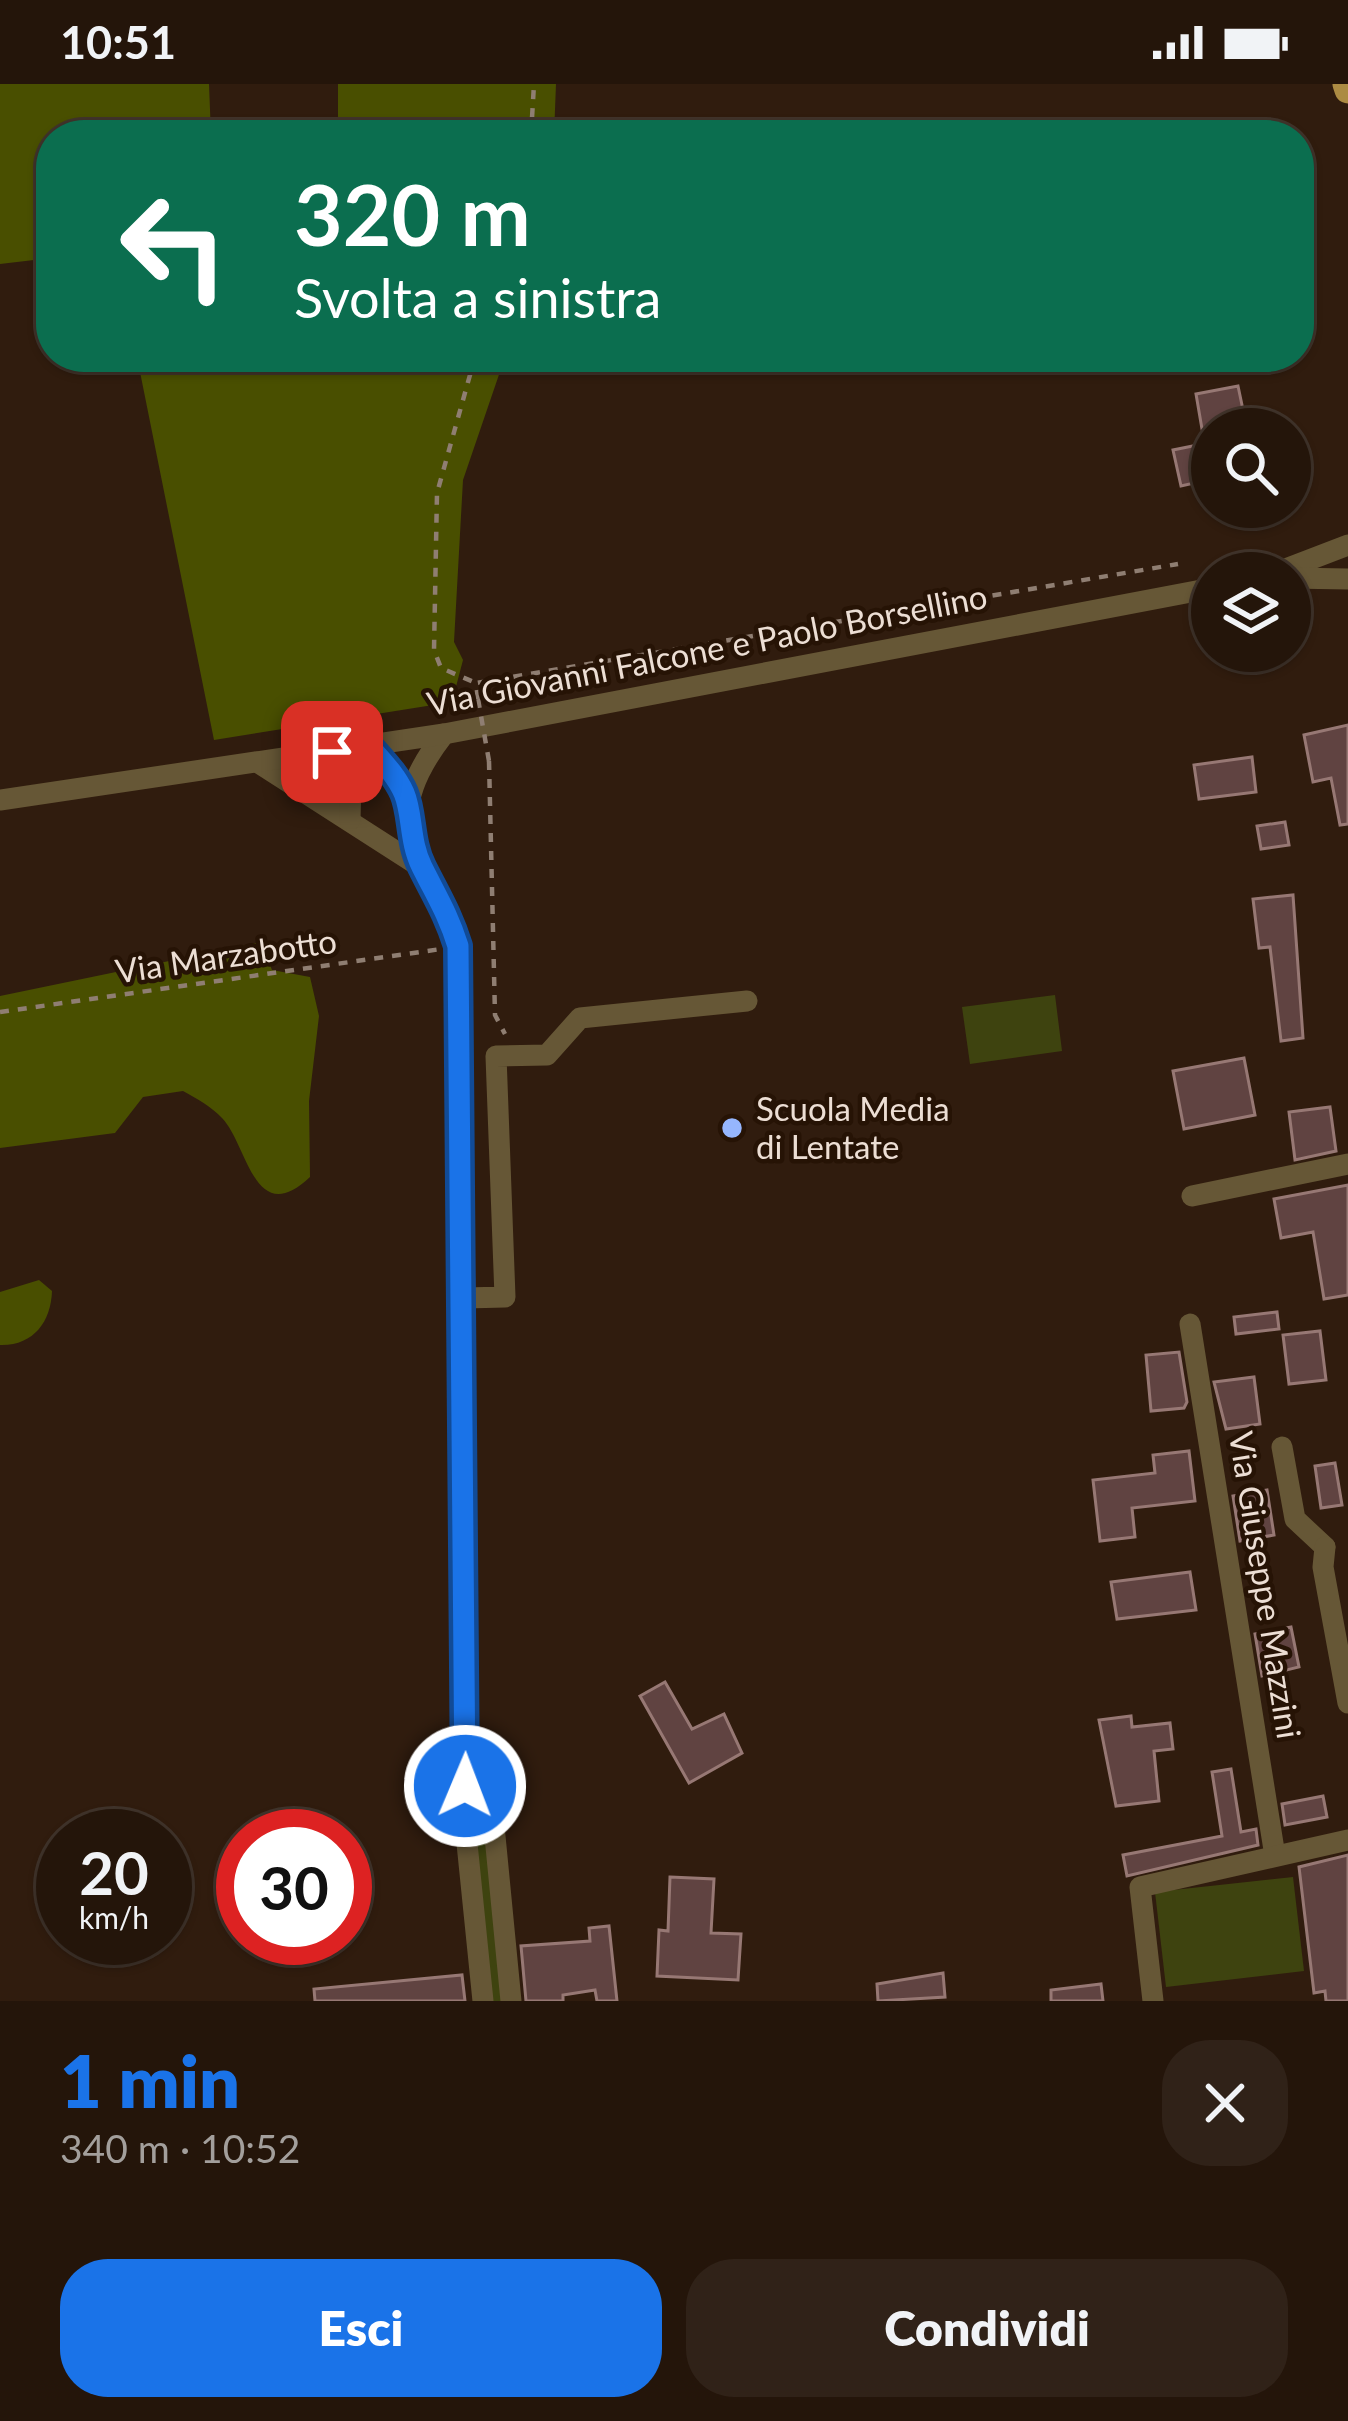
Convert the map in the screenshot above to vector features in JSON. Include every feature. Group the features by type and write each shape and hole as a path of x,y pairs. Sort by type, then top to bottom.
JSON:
{"street":[{"path":"1311,559 1348,545"},
{"path":"1311,578 1348,579"},
{"name":"Via Giovanni Falcone e Paolo Borsellino","path":"0,800 444,734 1191,592"},
{"path":"444,734 420,764 406,798 406,826 422,868 444,901 458,946 465,1298 464,1814 483,2001"},
{"path":"350,820 351,782 369,746 406,798"},
{"path":"257,762 422,868"},
{"path":"465,1298 505,1297 496,1056 548,1055 580,1018 747,1001"},
{"path":"1192,1196 1348,1164"},
{"name":"Via Giuseppe Mazzini","path":"1190,1324 1275,1856"},
{"path":"1282,1447 1295,1519 1324,1547 1323,1568 1348,1703"},
{"path":"1324,1547 1348,1543"},
{"path":"464,1814 494,1826 511,2001"},
{"path":"1153,2001 1140,1887 1348,1840"}],"path":[{"path":"532,120 534,84"},
{"path":"471,372 437,493 434,650 442,668 476,683 1178,563"},
{"path":"476,683 489,760 497,930 495,1015 518,1055"},
{"name":"Via Marzabotto","path":"0,1012 458,946"}],"green space":[{"path":"0,84 209,84 210,120 36,120 36,260 0,264"},
{"path":"338,84 556,84 555,120 338,120"},
{"path":"140,372 500,372 463,480 454,642 463,660 452,702 214,740"},
{"path":"261,942 272,970 310,977 319,1016 309,1101 310,1177 291,1191 276,1194 264,1189 222,1118 183,1091 143,1097 115,1133 0,1148 0,996"},
{"path":"1055,995 1062,1051 970,1064 962,1007"},
{"path":"39,1280 52,1291 44,1322 31,1337 0,1345 0,1292"},
{"path":"485,1830 503,2001 491,2001 475,1831"},
{"path":"1293,1877 1304,1971 1166,1987 1155,1892"}],"building":[{"path":"1238,386 1243,408 1198,408 1196,394"},
{"path":"1191,446 1191,484 1181,486 1173,450"},
{"path":"1348,725 1348,824 1340,825 1331,778 1313,782 1304,735"},
{"path":"1252,757 1256,792 1199,799 1194,765"},
{"path":"1285,822 1289,845 1261,849 1257,826"},
{"path":"1293,895 1303,1038 1281,1041 1270,947 1259,948 1253,899"},
{"path":"1244,1058 1255,1115 1184,1129 1173,1071"},
{"path":"1330,1107 1336,1151 1295,1160 1289,1112"},
{"path":"1348,1185 1348,1295 1324,1299 1313,1232 1281,1238 1274,1199"},
{"path":"1277,1312 1279,1329 1236,1334 1234,1317"},
{"path":"1320,1331 1326,1380 1289,1384 1283,1335"},
{"path":"1179,1352 1187,1402 1184,1408 1151,1411 1146,1355"},
{"path":"1254,1377 1260,1424 1226,1429 1214,1382"},
{"path":"1189,1451 1195,1501 1132,1508 1135,1537 1100,1541 1093,1480 1155,1473 1153,1455"},
{"path":"1335,1463 1342,1505 1321,1508 1315,1466"},
{"path":"1267,1490 1274,1535 1240,1541 1233,1496"},
{"path":"1190,1572 1196,1610 1117,1619 1111,1582"},
{"path":"1291,1627 1299,1667 1262,1676 1255,1634"},
{"path":"665,1682 692,1729 724,1714 742,1753 689,1783 640,1696"},
{"path":"1131,1716 1132,1727 1170,1723 1173,1749 1154,1751 1159,1801 1116,1806 1099,1720"},
{"path":"1231,1769 1241,1832 1256,1829 1258,1845 1127,1876 1123,1855 1222,1836 1212,1772"},
{"path":"1323,1796 1327,1817 1285,1825 1282,1804"},
{"path":"1348,1855 1348,2001 1326,2001 1325,1991 1314,1993 1299,1867"},
{"path":"670,1877 714,1879 711,1933 741,1934 738,1980 657,1976 659,1930 668,1931"},
{"path":"609,1926 617,2001 597,2001 595,1990 563,1995 563,2001 526,2001 521,1946 590,1941 589,1928"},
{"path":"943,1973 945,1997 878,2001 877,1984"},
{"path":"462,1975 465,2001 315,2001 314,1989"},
{"path":"1101,1984 1103,2001 1051,2001 1051,1990"}],"place":[{"name":"Scuola Media di Lentate","path":"732,1128"}],"route":[{"path":"332,752 369,746 392,772 406,798 406,826 422,868 444,901 458,946 465,1298 465,1786"}]}
